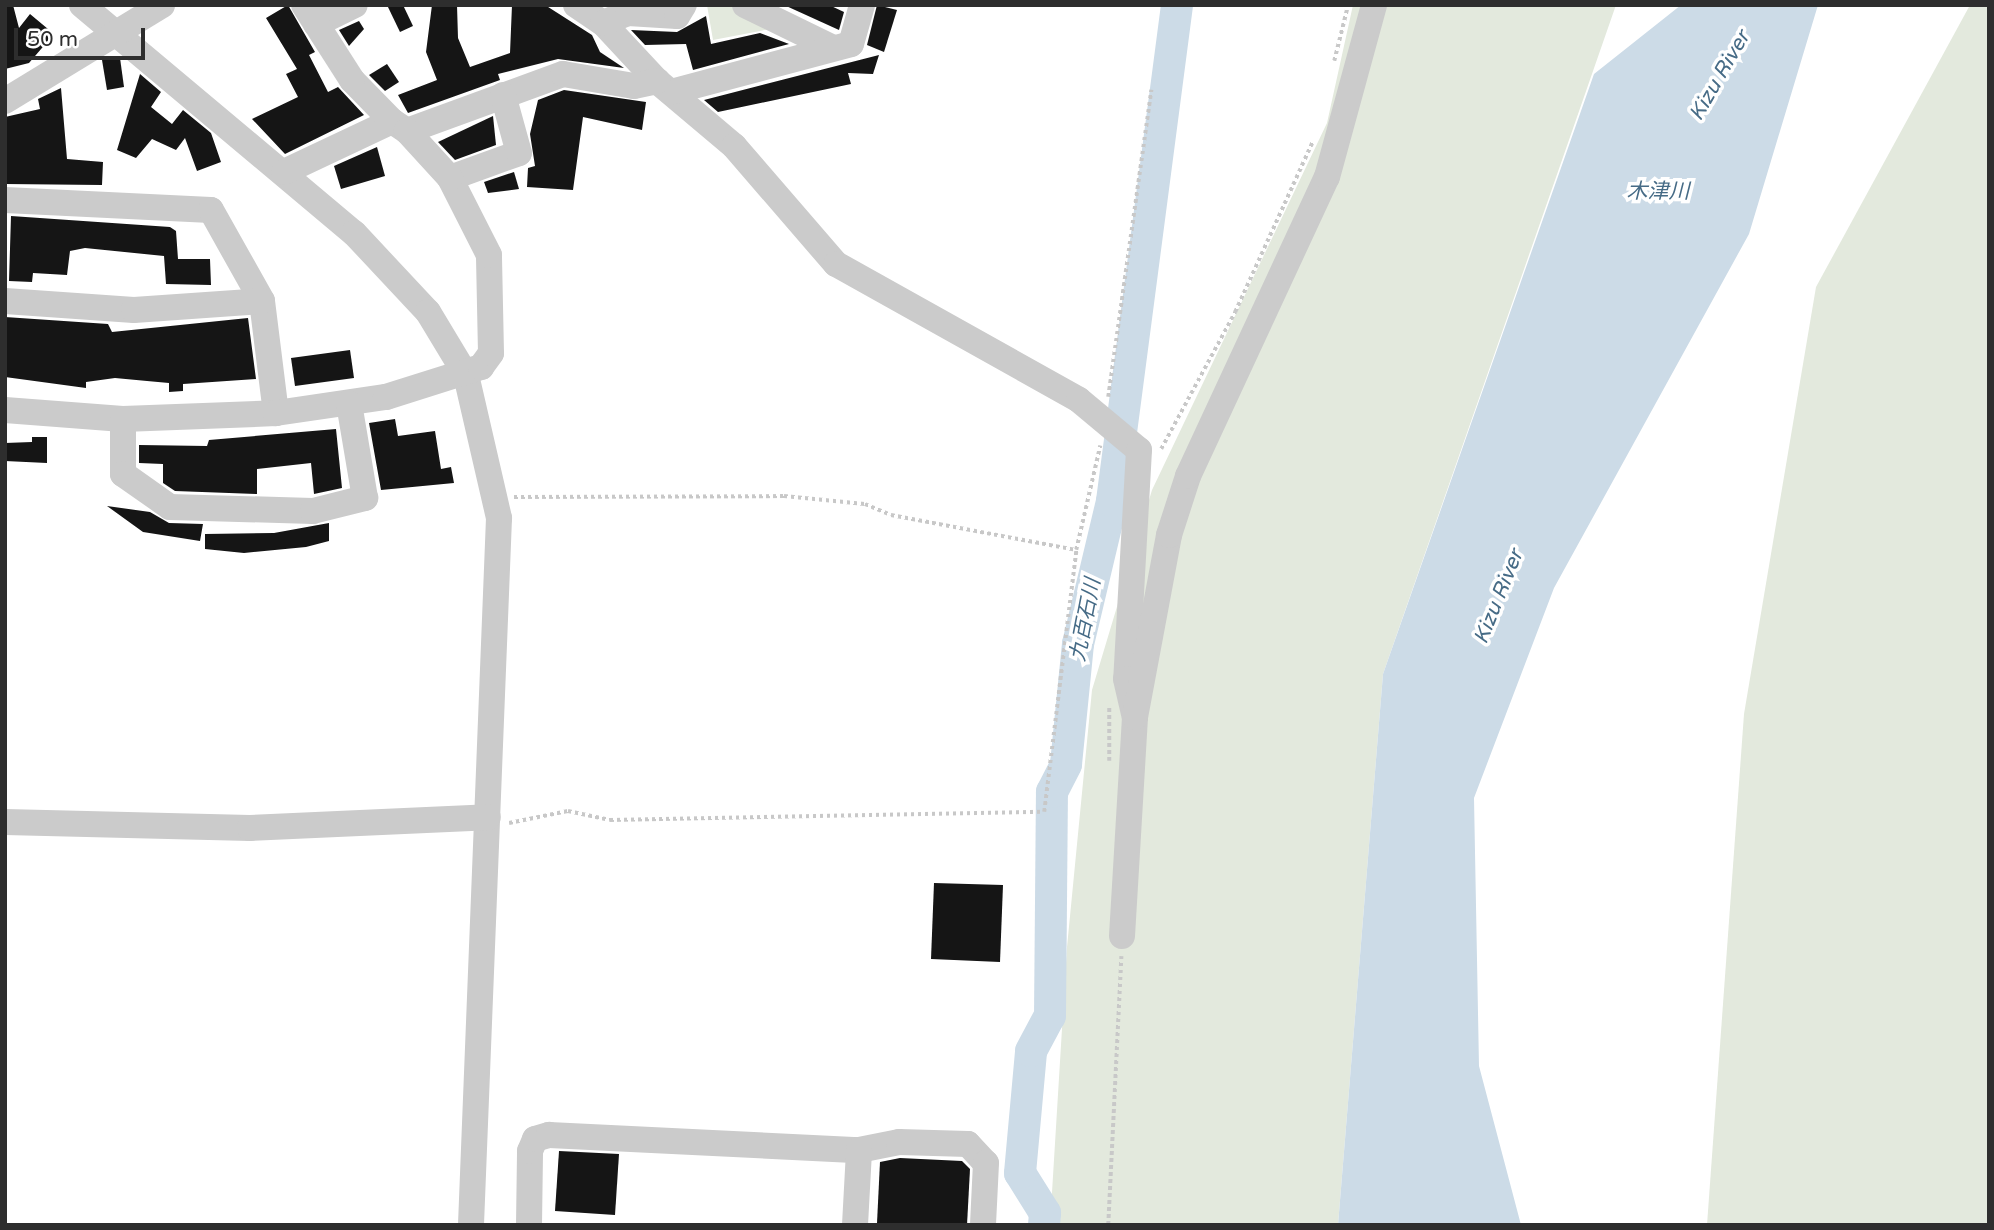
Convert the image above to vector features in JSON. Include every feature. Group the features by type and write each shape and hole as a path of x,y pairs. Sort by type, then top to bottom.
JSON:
{"street":[{"path":"82,5 284,172 395,274 466,375 498,496 476,1224"},
{"path":"5,101 113,32 162,5"},
{"path":"5,410 122,419 276,412 349,403 466,375 491,354 492,268 450,178 352,80 310,15 355,5"},
{"path":"576,5 603,23 664,87 734,146 836,264 1106,421 1139,457 1126,679 1135,717"},
{"path":"603,23 628,13 677,16 684,5"},
{"path":"746,5 833,48"},
{"path":"284,172 400,126 562,74 634,86 664,87 851,44 862,5"},
{"path":"1122,936 1135,717 1170,535 1188,476 1327,177 1349,116 1374,5"},
{"path":"450,178 519,153 503,95"},
{"path":"5,200 211,210 262,301 276,412"},
{"path":"5,301 134,310 262,301"},
{"path":"122,419 124,474 170,506 313,511 365,498 349,403"},
{"path":"5,822 250,828 488,817"},
{"path":"529,1225 530,1151 535,1139 549,1135 859,1150 898,1142 968,1144 986,1163 983,1225"},
{"path":"855,1225 859,1150"}],"path":[{"path":"488,817 496,824 568,811 610,820 1044,811 1076,550 1106,421 1151,90"},
{"path":"498,496 798,497 866,504 891,515 1076,550"}],"shaded area":[{"path":"707,5 729,5 775,28 713,40"},
{"path":"1353,5 1616,5 1383,674 1338,1225 1050,1225 1067,947 1092,690 1152,490 1327,123"},
{"path":"1970,5 1989,5 1989,1225 1707,1225 1744,714 1816,287"}],"water":[{"name":"木津川","path":"1681,5 1818,5 1749,234 1554,588 1474,798 1479,1066 1521,1225 1338,1225 1383,674 1594,74"}],"building":[{"path":"5,5 13,5 19,28 30,14 54,34 29,63 5,69"},
{"path":"288,5 315,52 309,55 328,92 338,87 364,115 285,154 252,119 298,97 286,74 297,69 266,18"},
{"path":"387,5 403,5 413,26 400,32"},
{"path":"432,5 457,5 458,38 470,67 510,53 512,5 545,5 592,35 600,52 624,68 558,59 498,74 500,80 408,113 398,95 437,80 426,52"},
{"path":"784,5 829,5 844,12 839,30"},
{"path":"877,5 897,10 884,52 867,45"},
{"path":"706,16 711,44 760,33 789,44 693,70 686,44 645,45 631,30 677,32"},
{"path":"359,21 364,29 349,46 339,30"},
{"path":"879,55 873,74 848,73 851,84 718,112 704,100"},
{"path":"120,58 124,87 107,90 102,60"},
{"path":"387,64 399,82 385,91 369,75"},
{"path":"140,74 161,92 151,107 172,124 183,110 211,133 221,162 197,171 185,138 176,150 152,139 136,158 117,150"},
{"path":"61,88 67,159 103,162 102,185 5,184 5,117 40,109 38,99"},
{"path":"564,90 646,102 642,130 583,117 573,190 527,187 528,168 535,166 530,134 538,100"},
{"path":"493,116 496,145 455,160 438,142"},
{"path":"377,147 385,176 341,189 334,166"},
{"path":"514,172 519,189 488,193 484,182"},
{"path":"11,216 170,227 176,231 178,259 210,259 211,285 166,284 164,256 85,248 70,251 67,275 33,273 32,282 9,281"},
{"path":"5,317 108,324 112,332 248,318 256,379 183,384 183,391 169,392 169,383 115,378 86,382 86,388 5,377"},
{"path":"350,350 354,378 295,386 291,358"},
{"path":"395,419 398,436 435,431 441,469 451,467 454,483 381,490 369,423"},
{"path":"336,429 342,488 314,494 311,463 257,469 257,494 175,491 163,483 163,464 139,463 139,445 207,446 209,440"},
{"path":"32,437 47,437 47,463 5,461 5,443 32,442"},
{"path":"107,506 150,512 169,523 203,524 200,541 143,532"},
{"path":"329,523 329,541 306,547 244,553 205,549 205,534 274,533"},
{"path":"934,883 1003,885 1000,962 931,959"},
{"path":"559,1151 619,1154 615,1215 555,1211"},
{"path":"900,1158 962,1161 970,1169 967,1225 877,1223 880,1162"}],"waterway":[{"name":"九百石川","path":"1044,1225 1045,1213 1020,1173 1031,1051 1050,1016 1052,792 1066,764 1078,644 1112,501 1177,5"}],"water label":[{"name":"Kizu River","path":"1720,76"},
{"name":"Kizu River","path":"1499,597"}]}
